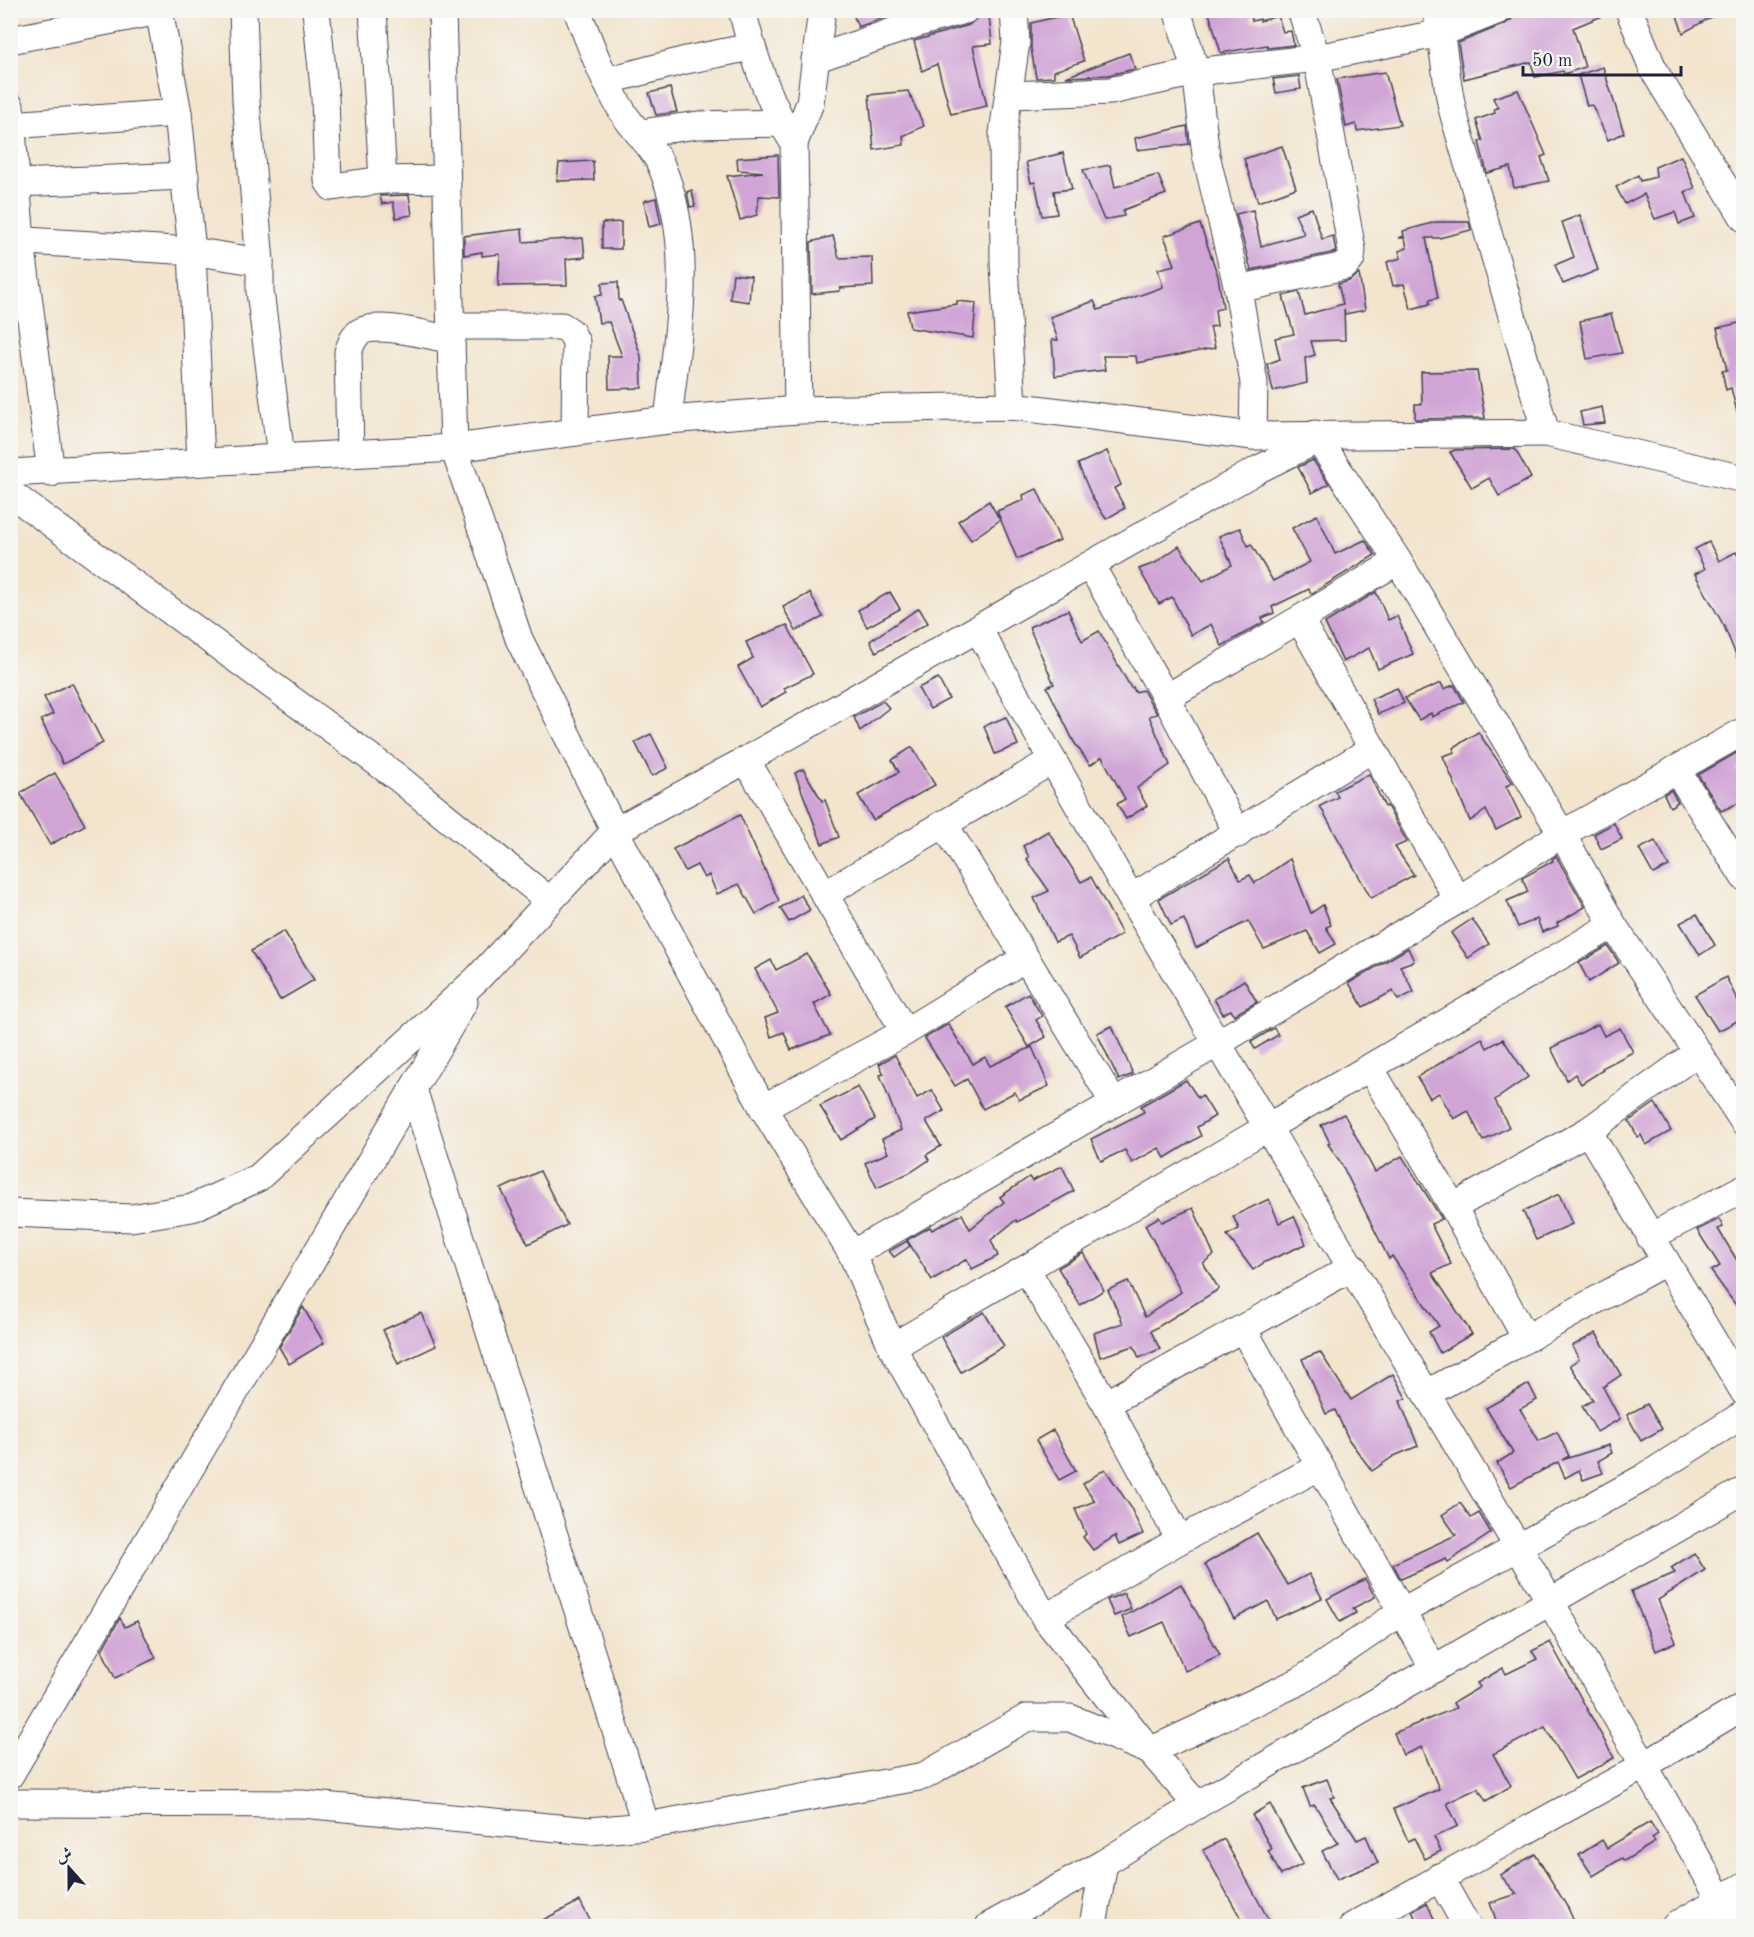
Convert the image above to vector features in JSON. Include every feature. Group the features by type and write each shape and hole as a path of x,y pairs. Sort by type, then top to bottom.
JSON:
{"street":[{"path":"243,10 246,101 260,262 260,291 281,457"},
{"path":"316,10 325,98 328,181 332,187 383,180 445,179"},
{"path":"372,10 383,180"},
{"path":"442,10 454,448 519,639 615,831 763,1108 852,1254 892,1347 1045,1618 1150,1751 1197,1805"},
{"path":"576,10 606,81 625,116 653,150 664,171 680,233 681,295 668,420"},
{"path":"742,10 751,47 788,133 798,410"},
{"path":"788,133 810,103 822,10"},
{"path":"815,59 918,23 965,10"},
{"path":"1012,406 1004,264 1003,133 1016,42 1014,10"},
{"path":"1177,10 1196,72 1206,155 1238,288 1254,383 1253,436"},
{"path":"1238,288 1345,266 1351,259 1352,250 1317,58 1301,10"},
{"path":"1010,95 1110,91 1196,72 1317,58 1439,22 1499,10"},
{"path":"1629,10 1654,71 1743,218"},
{"path":"10,40 159,11 178,112 192,251 201,462"},
{"path":"1439,22 1444,73 1453,112 1545,433"},
{"path":"606,81 686,60 751,47"},
{"path":"51,473 16,240 16,183 11,118 178,112"},
{"path":"640,134 698,125 788,133"},
{"path":"16,183 185,176"},
{"path":"16,240 192,251 260,262"},
{"path":"350,453 348,352 353,339 370,329 388,328 452,333 562,326 571,332 576,342 575,432"},
{"path":"10,473 51,473 454,448 668,420 798,410 1012,406 1253,436 1545,433 1743,479"},
{"path":"1317,437 1398,561 1562,834 1612,925 1698,1052 1740,1109"},
{"path":"10,1213 131,1218 192,1208 258,1178 477,979 615,831 746,760 1317,437"},
{"path":"10,493 397,777 550,901"},
{"path":"1166,698 1398,561"},
{"path":"1090,566 1166,698 1238,834"},
{"path":"1300,620 1458,900"},
{"path":"978,629 1051,761 1131,898 1353,1267 1517,1550 1550,1601 1736,1926"},
{"path":"852,1254 1218,1043 1458,900 1562,834 1743,731"},
{"path":"1131,898 1238,834 1372,748"},
{"path":"746,760 904,1032"},
{"path":"825,894 1051,761"},
{"path":"1676,769 1743,877"},
{"path":"944,824 1024,959 1114,1103"},
{"path":"892,1347 1612,925"},
{"path":"763,1108 904,1032 1024,959"},
{"path":"10,1775 477,979"},
{"path":"1453,1207 1588,1131 1698,1052"},
{"path":"1370,1068 1453,1207 1526,1338"},
{"path":"413,1089 646,1826"},
{"path":"1588,1131 1743,1392"},
{"path":"1650,1237 1743,1188"},
{"path":"1426,1394 1665,1262"},
{"path":"1106,1404 1353,1267"},
{"path":"1026,1269 1106,1404 1180,1540"},
{"path":"1243,1329 1318,1467 1434,1669"},
{"path":"10,1803 302,1804 590,1831 646,1826 924,1776 1026,1718 1070,1718 1150,1751 1300,1681 1401,1612 1517,1550 1645,1477 1743,1414"},
{"path":"1045,1618 1180,1540 1318,1467"},
{"path":"989,1926 1104,1863 1197,1805 1743,1490"},
{"path":"1353,1926 1645,1764 1743,1706"},
{"path":"1104,1863 1095,1914 1112,1926"},
{"path":"1439,1877 1467,1926"},
{"path":"1675,1926 1743,1886"}],"building":[{"path":"864,10 906,10 858,27 853,14"},
{"path":"1208,10 1250,10 1252,21 1278,16 1283,32 1291,31 1294,45 1268,48 1267,45 1221,53"},
{"path":"1514,10 1614,11 1573,28 1585,67 1564,74 1563,71 1535,77 1531,62 1464,79 1458,43 1505,24 1512,19"},
{"path":"1675,10 1724,10 1683,33"},
{"path":"1069,14 1084,61 1054,71 1054,77 1036,78 1031,48 1031,23"},
{"path":"989,15 992,44 973,46 987,106 951,114 937,64 922,71 914,41 969,25 979,16"},
{"path":"1129,53 1135,69 1108,75 1066,77"},
{"path":"1603,67 1624,133 1608,140 1592,105 1587,106 1578,75"},
{"path":"1385,72 1400,125 1357,131 1356,124 1346,127 1337,79"},
{"path":"1299,76 1301,89 1276,93 1273,79"},
{"path":"670,88 677,112 656,115 649,93"},
{"path":"1518,90 1546,155 1541,157 1549,181 1514,188 1510,167 1487,173 1479,142 1483,141 1476,120 1495,113 1494,109 1498,108 1493,98"},
{"path":"908,91 924,126 903,136 904,145 874,150 869,95"},
{"path":"1187,126 1189,144 1137,150 1135,138"},
{"path":"1282,146 1296,188 1258,202 1244,159"},
{"path":"1063,153 1072,189 1054,191 1057,214 1042,216 1035,182 1031,183 1026,162"},
{"path":"778,155 779,197 759,196 757,215 740,220 727,176 763,172 738,170 737,158"},
{"path":"1681,156 1695,188 1685,192 1695,218 1679,224 1675,212 1655,219 1644,194 1625,204 1616,187 1638,175 1640,181 1656,177 1655,167"},
{"path":"593,161 594,180 557,181 559,163"},
{"path":"1110,165 1115,187 1158,175 1166,194 1123,210 1124,216 1104,220 1083,170"},
{"path":"692,190 695,206 690,207 687,192"},
{"path":"409,195 412,215 396,218 393,202 382,204 380,196"},
{"path":"656,198 661,224 649,227 644,201"},
{"path":"1312,208 1322,239 1333,236 1336,252 1251,270 1236,214 1253,210 1261,246 1304,234 1295,214"},
{"path":"1580,215 1598,270 1563,284 1555,265 1574,257 1562,222"},
{"path":"621,222 621,249 602,249 602,223"},
{"path":"1436,222 1469,222 1471,230 1439,238 1426,238 1438,298 1429,300 1430,304 1411,309 1404,284 1393,286 1387,262 1401,258 1399,251 1407,248 1405,238 1399,238 1404,236 1403,231"},
{"path":"1200,224 1218,276 1223,308 1215,310 1217,326 1210,327 1215,348 1137,363 1136,356 1103,356 1105,370 1055,376 1052,340 1058,340 1050,317 1094,301 1098,310 1163,287 1158,269 1175,265 1164,236"},
{"path":"522,229 523,242 583,238 585,257 566,259 567,285 498,286 500,254 482,256 482,252 464,255 464,236"},
{"path":"833,236 839,258 872,257 873,286 840,288 840,291 812,294 811,242"},
{"path":"733,274 751,276 749,302 730,299"},
{"path":"1359,274 1365,310 1345,314 1344,309 1345,340 1311,341 1315,355 1305,358 1307,383 1273,391 1267,364 1280,359 1275,338 1294,334 1283,296 1299,292 1305,315 1343,304 1338,284 1349,281"},
{"path":"618,282 619,301 621,300 641,356 642,388 609,389 608,356 622,356 609,322 599,323 595,296 602,295 602,283"},
{"path":"957,301 976,303 973,338 910,328 907,311 957,304"},
{"path":"1611,314 1622,353 1587,359 1580,321"},
{"path":"1743,322 1743,412 1737,412 1731,388 1726,390 1722,371 1727,370 1717,328"},
{"path":"1477,371 1485,418 1415,419 1415,404 1422,404 1421,372"},
{"path":"1602,407 1605,423 1583,425 1580,412"},
{"path":"1515,449 1531,478 1499,496 1489,478 1472,488 1450,452 1455,450"},
{"path":"1107,451 1121,485 1114,488 1125,508 1106,519 1092,497 1078,464"},
{"path":"1313,460 1329,484 1312,493 1298,467"},
{"path":"1037,489 1060,540 1017,559 997,511 1024,500 1023,495"},
{"path":"989,501 1000,520 971,540 958,521"},
{"path":"1317,515 1335,554 1365,540 1375,555 1311,594 1309,589 1272,607 1274,613 1262,618 1264,622 1222,646 1211,624 1191,635 1172,597 1159,604 1139,569 1155,563 1179,546 1203,581 1232,565 1219,536 1240,528 1248,546 1251,544 1273,581 1310,562 1292,528"},
{"path":"1709,542 1719,561 1736,552 1743,566 1743,672 1724,626 1695,574 1705,569 1695,549"},
{"path":"890,592 900,609 867,627 858,610"},
{"path":"1376,592 1388,620 1397,616 1413,654 1378,669 1369,648 1343,662 1325,623"},
{"path":"810,593 823,617 796,631 783,607"},
{"path":"919,608 928,623 876,652 870,641"},
{"path":"1068,610 1082,641 1099,631 1131,688 1133,687 1135,692 1143,690 1157,714 1149,716 1170,765 1137,788 1147,806 1126,819 1117,804 1125,799 1102,757 1090,765 1074,742 1047,687 1054,684 1029,627"},
{"path":"787,625 813,674 784,688 786,692 760,707 738,667 753,658 746,642"},
{"path":"938,678 949,699 930,709 918,688"},
{"path":"72,683 103,743 63,764 41,720 53,714 44,697"},
{"path":"1441,683 1444,689 1454,685 1464,702 1432,717 1431,713 1419,720 1405,698"},
{"path":"1397,688 1404,703 1378,714 1371,699"},
{"path":"883,701 889,708 860,731 854,717"},
{"path":"1006,717 1018,745 995,754 984,726"},
{"path":"1478,732 1513,783 1506,786 1521,817 1496,830 1486,810 1470,821 1443,756 1455,752 1453,748"},
{"path":"651,734 668,768 652,776 635,742"},
{"path":"912,747 935,785 873,820 858,795 899,772 892,760"},
{"path":"1743,749 1743,766 1737,769 1743,783 1743,801 1721,811 1698,775"},
{"path":"803,769 822,801 825,800 839,837 822,844 795,773"},
{"path":"55,773 85,825 50,845 20,793"},
{"path":"1369,774 1385,807 1387,806 1407,842 1395,847 1414,875 1371,898 1320,806 1338,797 1335,791"},
{"path":"1671,790 1678,802 1670,807 1664,794"},
{"path":"740,815 779,901 756,914 739,884 717,894 709,875 704,878 697,865 685,871 673,849"},
{"path":"1614,823 1622,839 1601,849 1594,834"},
{"path":"1048,831 1081,882 1091,877 1122,934 1080,958 1069,936 1055,942 1034,898 1049,891 1027,859 1029,857 1023,846"},
{"path":"1655,841 1669,866 1653,874 1639,849"},
{"path":"1556,856 1585,907 1557,923 1558,926 1542,932 1537,919 1518,927 1507,901 1528,892 1522,878 1553,861 1552,859"},
{"path":"1229,858 1240,880 1250,875 1255,883 1290,859 1311,913 1323,905 1331,925 1326,927 1336,944 1320,953 1307,931 1264,949 1248,921 1196,948 1184,919 1171,925 1159,899"},
{"path":"801,895 810,910 789,922 780,908"},
{"path":"1697,914 1715,945 1700,955 1680,923"},
{"path":"1472,919 1489,944 1468,958 1451,933"},
{"path":"284,931 314,980 280,1000 251,951"},
{"path":"1608,946 1619,963 1589,982 1579,963"},
{"path":"1408,948 1414,961 1400,966 1414,992 1398,1000 1393,991 1363,1007 1349,983"},
{"path":"807,954 831,994 814,1004 830,1035 791,1050 784,1032 771,1037 765,1018 778,1013 755,969 771,960 776,970"},
{"path":"1726,977 1743,1012 1743,1018 1718,1031 1695,995"},
{"path":"1244,980 1257,1002 1234,1015 1231,1010 1223,1014 1214,999"},
{"path":"1028,993 1042,1016 1036,1020 1046,1037 1029,1047 1005,1007"},
{"path":"948,1024 973,1064 985,1057 990,1066 1032,1047 1049,1086 1019,1100 1015,1092 983,1109 967,1079 955,1086 925,1038"},
{"path":"1598,1024 1604,1036 1620,1028 1633,1052 1602,1068 1603,1070 1581,1084 1575,1074 1567,1080 1551,1048"},
{"path":"1112,1026 1133,1074 1119,1080 1097,1033"},
{"path":"1274,1028 1278,1035 1255,1049 1251,1042"},
{"path":"1482,1038 1487,1048 1503,1039 1528,1077 1495,1100 1509,1127 1483,1141 1468,1111 1454,1119 1439,1093 1430,1098 1417,1077"},
{"path":"895,1055 917,1098 932,1090 944,1111 926,1121 941,1146 926,1155 929,1160 911,1172 877,1188 865,1163 888,1153 882,1139 901,1130 880,1075 884,1074 879,1064"},
{"path":"1186,1080 1198,1098 1202,1095 1215,1116 1197,1127 1201,1136 1165,1158 1159,1148 1132,1163 1125,1150 1101,1161 1091,1139 1144,1112 1141,1106"},
{"path":"858,1087 875,1119 841,1140 820,1106"},
{"path":"1655,1103 1671,1131 1646,1145 1641,1135 1638,1137 1629,1121"},
{"path":"1344,1114 1375,1172 1402,1156 1442,1219 1431,1224 1451,1264 1432,1273 1472,1334 1440,1353 1429,1332 1439,1326 1392,1256 1389,1259 1341,1163 1328,1144 1330,1143 1321,1125"},
{"path":"1062,1166 1074,1191 1017,1222 1016,1220 991,1240 998,1256 972,1269 967,1259 932,1280 907,1240 930,1227 932,1230 962,1214 970,1229 1004,1202 1000,1197 1029,1177 1032,1181"},
{"path":"540,1171 567,1225 528,1244 501,1189"},
{"path":"1559,1194 1572,1224 1536,1240 1523,1211"},
{"path":"1269,1199 1279,1223 1294,1216 1306,1244 1265,1262 1253,1270 1227,1235 1239,1229 1233,1216"},
{"path":"1193,1208 1214,1255 1203,1263 1219,1289 1151,1331 1160,1349 1139,1358 1134,1346 1100,1357 1094,1333 1123,1323 1108,1290 1128,1281 1145,1317 1181,1292 1145,1225 1159,1217 1162,1222"},
{"path":"1719,1219 1723,1227 1718,1229 1743,1270 1743,1315 1711,1271 1720,1266 1697,1230"},
{"path":"907,1241 910,1246 894,1257 889,1251"},
{"path":"1083,1253 1104,1290 1080,1305 1058,1268"},
{"path":"303,1307 324,1343 289,1364 279,1347"},
{"path":"984,1312 1004,1346 961,1372 941,1337"},
{"path":"421,1313 436,1346 398,1364 383,1330"},
{"path":"1596,1333 1621,1375 1603,1387 1620,1419 1597,1432 1582,1406 1593,1400 1570,1365 1579,1359 1572,1346"},
{"path":"1320,1352 1351,1400 1393,1374 1406,1398 1400,1401 1418,1446 1394,1456 1372,1471 1349,1440 1335,1410 1326,1414 1302,1359"},
{"path":"1529,1384 1537,1400 1520,1409 1539,1441 1557,1432 1569,1456 1562,1460 1609,1445 1612,1453 1598,1461 1603,1473 1583,1480 1579,1470 1565,1478 1558,1462 1511,1487 1497,1463 1513,1453 1486,1408"},
{"path":"1647,1404 1662,1429 1641,1441 1627,1415"},
{"path":"1053,1430 1076,1471 1059,1480 1036,1440"},
{"path":"1105,1469 1130,1506 1143,1534 1119,1545 1115,1536 1093,1550 1083,1537 1086,1534 1075,1509 1095,1501 1083,1484"},
{"path":"1460,1503 1471,1518 1479,1513 1491,1533 1448,1562 1446,1559 1401,1579 1393,1564 1456,1535 1442,1515"},
{"path":"1257,1533 1288,1585 1309,1574 1322,1598 1276,1619 1268,1601 1234,1619 1205,1564"},
{"path":"1694,1553 1705,1570 1658,1600 1676,1642 1656,1651 1631,1591 1675,1573 1671,1568"},
{"path":"1365,1579 1375,1597 1353,1608 1356,1613 1340,1622 1327,1599"},
{"path":"1181,1584 1220,1655 1185,1671 1164,1622 1131,1637 1122,1617"},
{"path":"1124,1593 1131,1609 1114,1616 1107,1600"},
{"path":"120,1618 125,1627 137,1621 156,1658 115,1678 102,1650"},
{"path":"1550,1642 1614,1758 1575,1779 1545,1727 1493,1754 1511,1786 1486,1801 1478,1788 1447,1803 1458,1826 1434,1837 1441,1851 1425,1859 1414,1838 1408,1841 1394,1809 1439,1789 1422,1747 1403,1755 1394,1733 1456,1708 1453,1703 1480,1687 1477,1683 1503,1668 1506,1674 1537,1659 1532,1651"},
{"path":"1327,1779 1334,1797 1330,1798 1357,1840 1366,1836 1378,1863 1337,1879 1322,1851 1338,1843 1315,1805 1310,1806 1303,1788"},
{"path":"1270,1804 1303,1864 1281,1875 1268,1851 1272,1849 1252,1815"},
{"path":"1650,1822 1658,1834 1652,1838 1655,1842 1624,1861 1622,1858 1593,1876 1579,1855 1602,1840 1607,1848"},
{"path":"1224,1839 1272,1926 1245,1926 1203,1850"},
{"path":"1535,1854 1568,1908 1576,1926 1498,1926 1490,1903 1517,1894 1500,1875"},
{"path":"580,1901 593,1926 531,1926"},
{"path":"1427,1903 1437,1926 1419,1926 1412,1911"}]}
